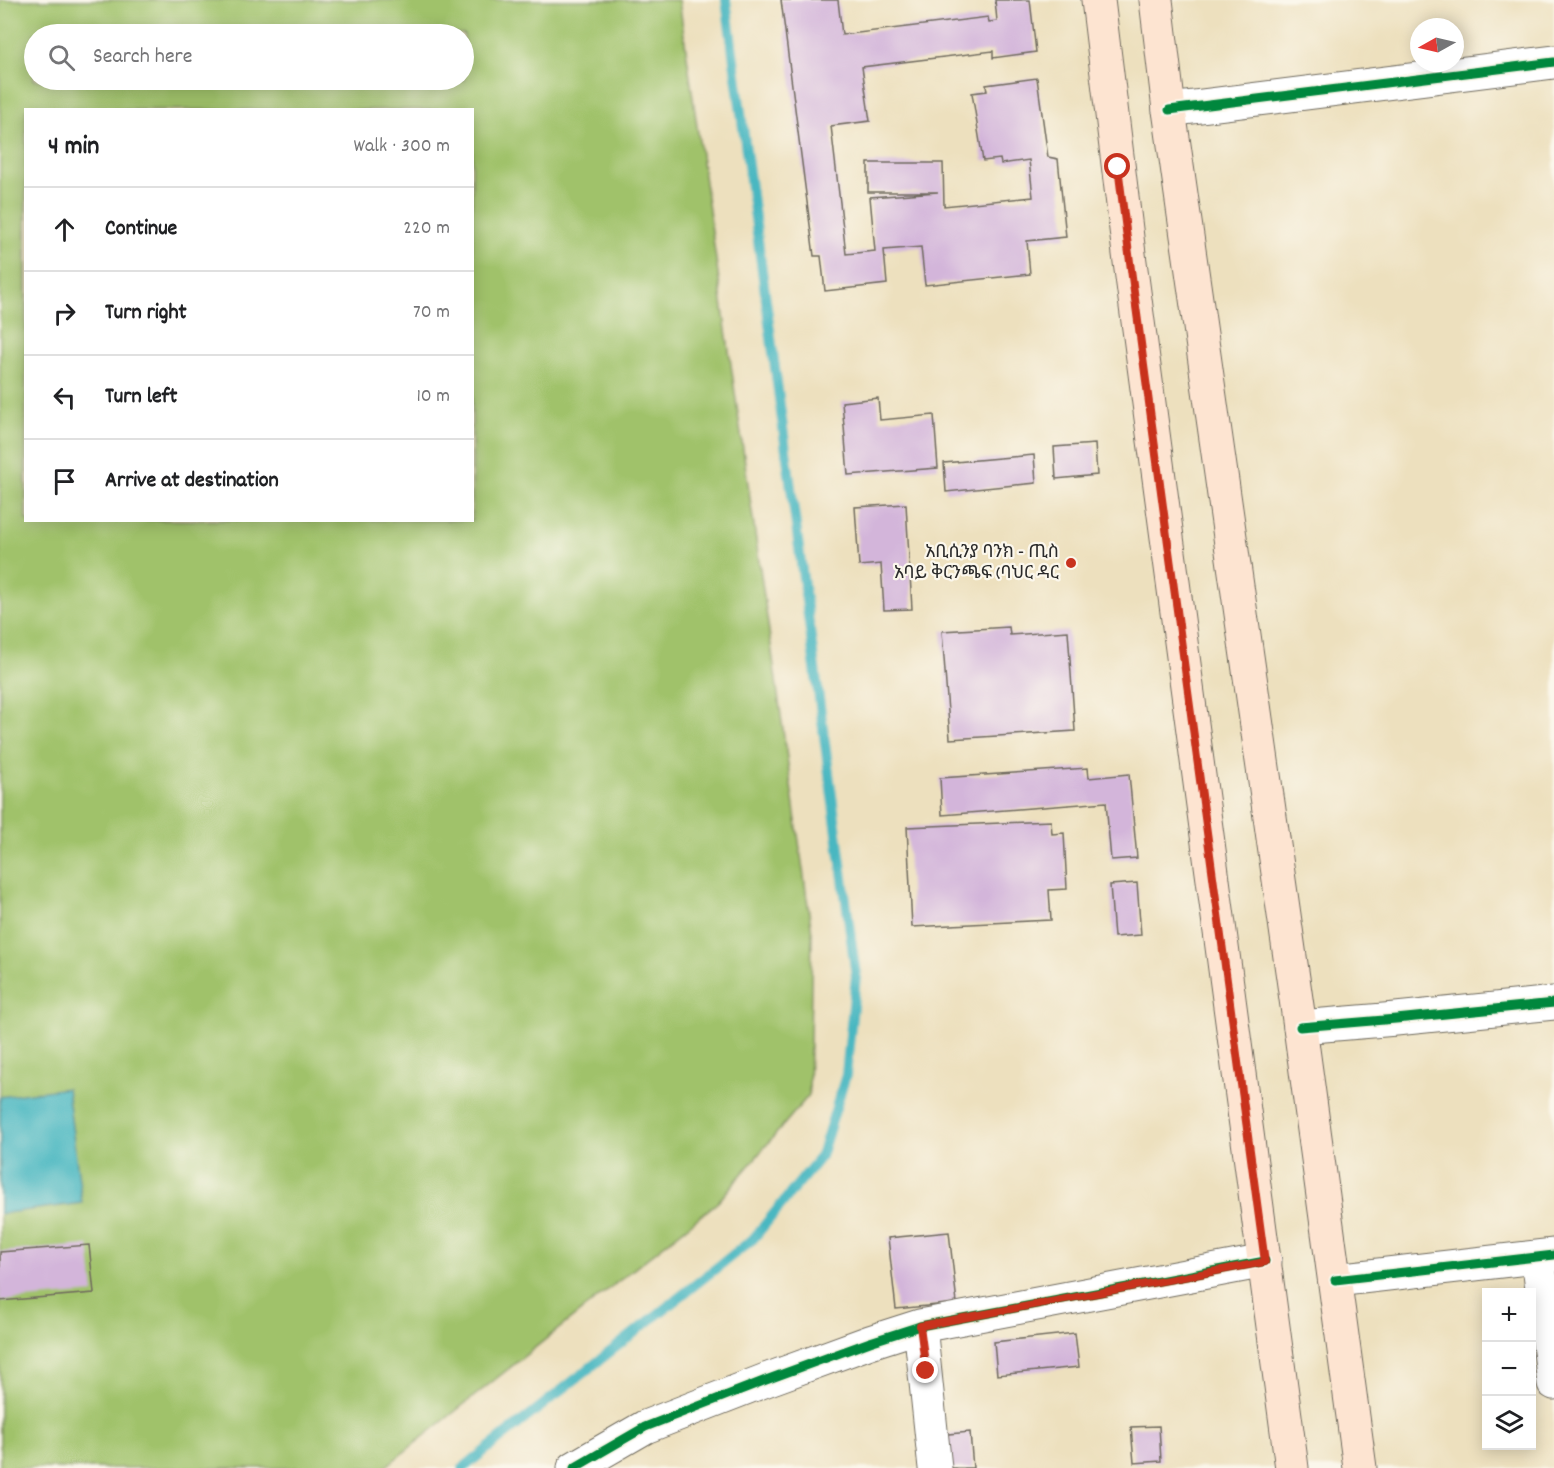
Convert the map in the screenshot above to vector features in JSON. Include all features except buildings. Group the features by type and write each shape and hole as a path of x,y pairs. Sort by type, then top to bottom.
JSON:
{"main road":[{"path":"1098,0 1130,262 1292,1468"},
{"path":"1156,0 1169,110 1300,1027 1360,1468"}],"street":[{"path":"1169,110 1554,62"},
{"path":"1300,1027 1554,1003"},
{"path":"1335,1280 1546,1256 1554,1383"},
{"path":"574,1468 645,1427 766,1380 920,1326 1265,1262"},
{"path":"920,1326 935,1468"}],"green space":[{"path":"0,0 679,0 812,933 809,1095 718,1202 384,1468 0,1468"}],"water":[{"path":"67,1088 82,1203 0,1214 0,1097"}],"waterway":[{"path":"463,1468 753,1239 821,1156 846,1075 856,976 726,0"}],"cycle path":[{"path":"1169,110 1554,62"},
{"path":"1300,1027 1554,1003"},
{"path":"1335,1280 1554,1255"},
{"path":"574,1468 645,1427 766,1380 920,1326 1265,1261"}],"place":[{"name":"አቢሲንያ ባንክ - ጢስ አባይ ቅርንጫፍ (ባህር ዳር","path":"1071,563"}],"route":[{"path":"926,1371 920,1326 1265,1262 1118,167"}]}
